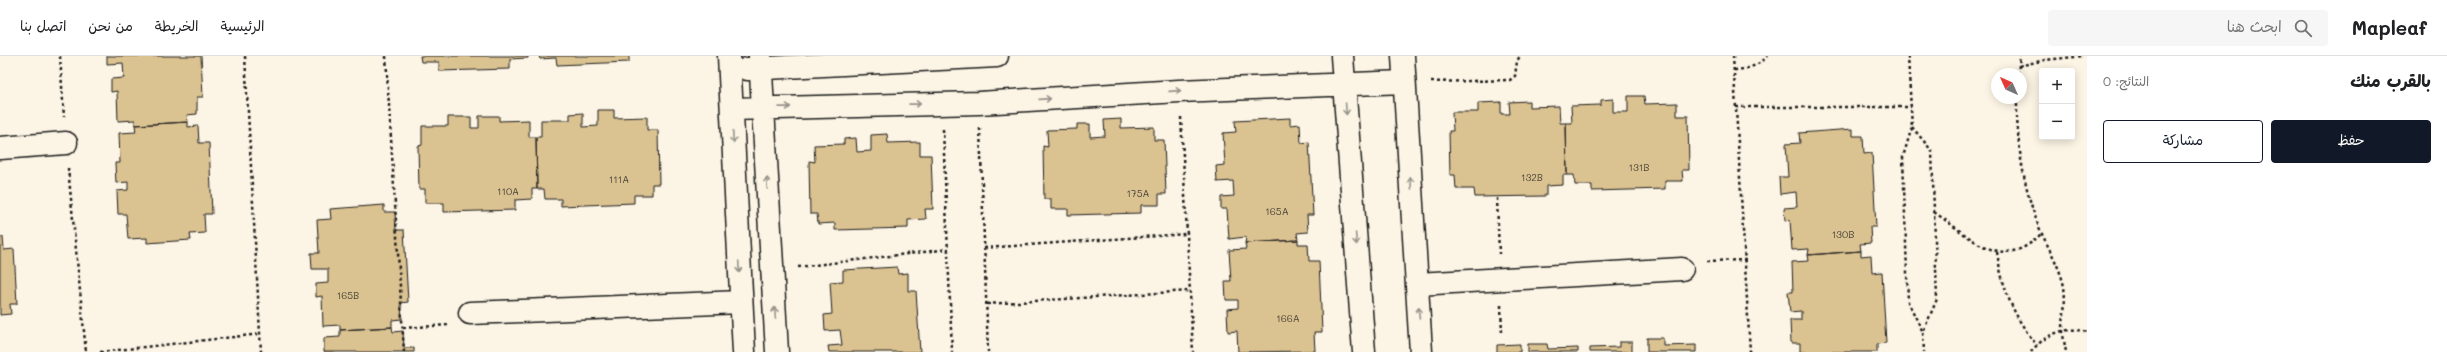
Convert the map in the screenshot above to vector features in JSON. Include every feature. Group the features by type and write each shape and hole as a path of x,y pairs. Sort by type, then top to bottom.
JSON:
{"street":[{"path":"744,352 729,63 997,56"},
{"path":"1342,56 1364,352"},
{"path":"1403,56 1421,352"},
{"path":"761,62 777,352"},
{"path":"732,109 763,107 979,103 1179,91 1344,83 1404,82"},
{"path":"0,148 66,143"},
{"path":"1417,284 1682,269"},
{"path":"475,313 741,302"}],"path":[{"path":"60,56 66,143 86,352"},
{"path":"244,56 261,352"},
{"path":"386,56 404,352"},
{"path":"1404,82 1510,80 1515,76 1517,60 1520,56"},
{"path":"1733,56 1750,352"},
{"path":"1734,70 1748,69 1760,64 1768,56"},
{"path":"1908,56 1912,127 1903,156 1908,302 1923,332 1924,352"},
{"path":"2020,56 2019,66 2045,60 2084,56"},
{"path":"1179,91 1193,352"},
{"path":"979,103 988,352"},
{"path":"941,104 949,249 952,352"},
{"path":"2017,104 2019,142 2024,173 2042,233 2059,267 2063,285 2065,303 2063,331 2066,352"},
{"path":"1736,107 1911,108"},
{"path":"1912,127 1932,151 1937,300 1923,332"},
{"path":"1934,212 1984,247 1997,252 2014,252 2030,246 2042,233"},
{"path":"984,248 1186,234"},
{"path":"772,270 949,249"},
{"path":"1997,252 2006,294 2027,333 2037,345"},
{"path":"986,304 1189,291"},
{"path":"403,328 460,324 473,318 475,313"},
{"path":"2031,352 2037,345 2050,335 2063,331 2087,332"},
{"path":"100,352 260,334"}],"building":[{"path":"107,56 201,56 203,97 197,97 197,114 187,115 188,122 135,125 135,120 118,121 117,91 111,92 111,79 124,78 123,63 107,64"},
{"path":"420,56 528,56 528,58 510,59 510,69 439,71 439,62 421,62"},
{"path":"539,56 629,56 629,62 557,65 556,58 540,59"},
{"path":"1628,96 1644,96 1645,104 1677,103 1677,116 1688,116 1689,170 1682,170 1683,181 1665,181 1665,189 1592,191 1592,185 1575,185 1574,175 1567,175 1566,123 1572,123 1571,106 1601,105 1601,100 1613,99 1613,112 1628,112"},
{"path":"1529,101 1529,107 1559,106 1560,123 1566,123 1567,175 1563,175 1563,185 1546,186 1546,196 1475,197 1474,189 1456,189 1455,175 1450,175 1449,131 1453,131 1452,112 1478,112 1478,103 1501,102 1501,114 1510,114 1509,102"},
{"path":"598,110 614,110 614,118 647,117 647,130 658,130 659,184 652,184 652,195 634,195 634,203 561,206 561,199 545,199 544,189 537,189 536,137 541,137 541,120 570,120 570,114 583,113 583,127 598,126"},
{"path":"479,116 499,116 499,121 529,120 529,137 536,137 537,189 532,189 532,199 515,200 515,210 444,212 444,203 425,203 425,189 419,189 418,146 422,145 422,126 448,126 448,117 471,117 471,128 479,128"},
{"path":"1290,118 1290,125 1300,124 1301,143 1309,142 1313,215 1307,215 1308,232 1297,233 1298,240 1245,243 1246,237 1229,239 1227,209 1221,209 1221,197 1234,196 1233,181 1217,182 1216,166 1225,165 1223,133 1236,132 1235,121"},
{"path":"1121,119 1121,128 1154,127 1154,140 1164,140 1166,194 1159,194 1159,205 1141,205 1141,213 1068,215 1068,209 1051,209 1051,199 1044,199 1043,146 1048,147 1047,130 1077,129 1077,124 1090,124 1090,137 1105,136 1104,120"},
{"path":"188,122 188,127 198,126 199,143 209,143 212,214 204,214 205,233 190,234 191,240 147,243 147,238 128,239 126,214 118,214 117,191 128,190 128,182 116,183 115,163 120,163 119,133 136,132 135,125"},
{"path":"1853,129 1853,136 1863,136 1864,154 1872,153 1876,227 1870,227 1871,243 1860,244 1861,251 1808,255 1809,249 1792,250 1790,220 1785,221 1784,208 1797,207 1796,192 1780,194 1779,177 1788,177 1786,144 1800,143 1799,133"},
{"path":"887,134 888,143 920,142 920,155 931,155 933,209 925,209 926,219 908,220 908,228 835,230 835,223 818,224 817,214 810,214 809,161 815,162 814,145 844,144 844,139 856,138 857,152 871,151 871,135"},
{"path":"384,205 384,212 395,212 396,230 404,230 408,302 401,303 402,319 392,320 392,327 340,330 340,325 323,326 322,296 316,297 316,284 328,283 328,269 312,269 311,253 319,253 317,220 331,219 330,209"},
{"path":"0,237 3,237 4,250 14,249 17,304 10,304 11,314 0,315"},
{"path":"1298,240 1298,244 1308,244 1309,261 1319,261 1322,332 1314,332 1315,351 1238,352 1237,331 1228,332 1227,309 1238,308 1238,300 1226,300 1225,281 1231,281 1229,250 1246,249 1245,243"},
{"path":"1861,251 1861,256 1871,255 1872,273 1882,272 1886,343 1877,344 1877,352 1800,352 1800,343 1791,343 1790,320 1801,320 1801,311 1790,312 1788,292 1793,292 1792,262 1809,261 1808,255"},
{"path":"897,267 898,274 908,273 908,291 916,291 920,352 829,352 828,346 842,345 840,330 825,331 824,315 832,314 830,282 843,281 843,270"},
{"path":"392,327 393,332 403,331 404,348 414,348 414,352 324,352 324,338 340,337 340,330"},
{"path":"1647,338 1663,338 1663,346 1696,345 1696,352 1647,352"},
{"path":"1619,342 1632,342 1632,352 1590,352 1590,348 1619,347"},
{"path":"1520,344 1520,352 1497,352 1497,345"},
{"path":"1528,344 1547,344 1548,349 1578,348 1578,352 1528,352"}]}
